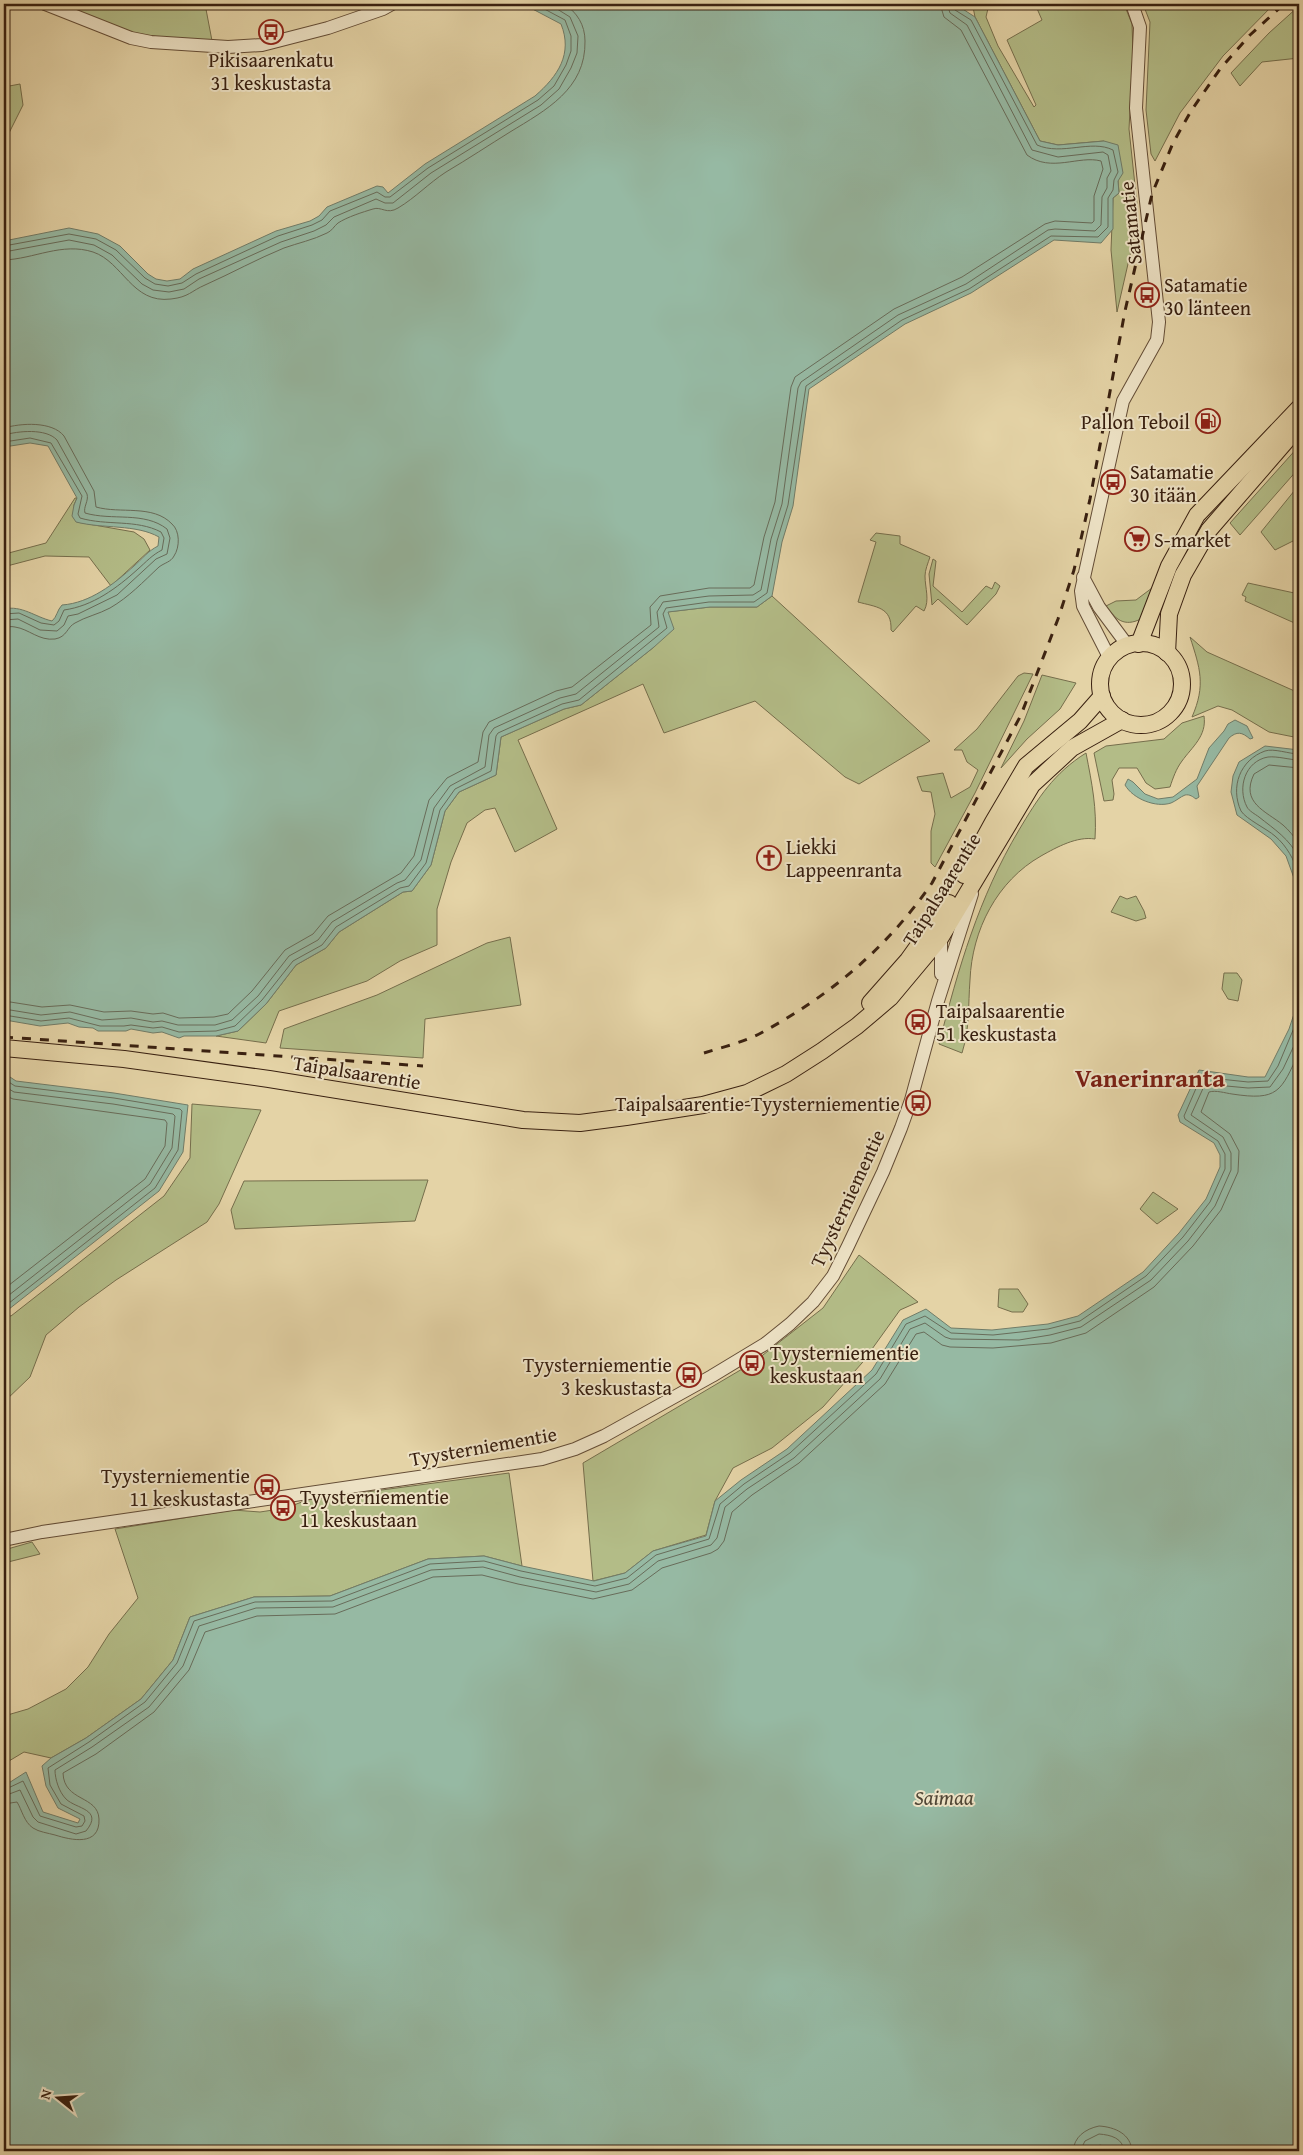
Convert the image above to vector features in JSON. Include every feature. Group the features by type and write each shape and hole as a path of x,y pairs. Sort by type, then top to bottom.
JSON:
{"main road":[{"path":"1134,645 1169,566 1196,515 1299,408"},
{"path":"1167,653 1169,614 1183,576 1209,530 1299,426"},
{"path":"1134,645 1159,648 1167,653 1176,663 1181,675 1180,695 1171,712 1160,720 1148,725 1134,725 1122,720 1106,706 1102,696 1100,681 1102,671 1116,652 1134,645"},
{"name":"Taipalsaarentie","path":"703,1105 744,1090 785,1070 851,1021 874,999 943,912 992,822 1026,766 1080,721 1102,696"},
{"name":"Taipalsaarentie","path":"4,1048 124,1059 269,1079 523,1120 580,1123 703,1105 747,1093 786,1074 822,1051 857,1026 890,998 941,937 1032,785 1072,748 1122,720"}],"street":[{"path":"46,4 130,38 151,42 228,47 262,45 328,28 383,9 392,4"},
{"name":"Satamatie","path":"1110,659 1083,606 1081,591 1083,577 1123,400 1157,340 1159,322 1136,108 1140,27 1132,4"},
{"path":"1083,577 1099,607 1134,645"},
{"name":"Tyysterniementie","path":"4,1540 42,1532 542,1459 575,1449 604,1436 765,1344 813,1302 833,1276 883,1172 911,1100 938,1001 983,864"},
{"name":"Tyysterniementie","path":"938,1001 943,963 941,937 943,912"}],"shaded area":[{"path":"46,4 205,4 213,46 151,42"},
{"path":"976,4 989,4 986,17 998,46 1034,107 1036,105 1007,40 1042,20 1035,4 1124,4 1132,24 1133,52 1129,129 1137,204 1133,242 1117,312 1111,250 1113,198 1119,193 1118,181 1104,141 1058,145 1040,141 975,17 973,7"},
{"path":"1143,4 1274,4 1223,56 1180,113 1155,161 1151,154 1146,110 1150,22"},
{"path":"1299,6 1299,58 1262,62 1240,86 1231,73 1269,33"},
{"path":"20,84 23,105 4,143 4,87"},
{"path":"1299,446 1299,468 1240,535 1230,523"},
{"path":"1299,485 1299,538 1275,550 1261,532"},
{"path":"75,498 77,498 74,505 77,522 134,532 144,539 150,550 111,586 89,557 45,556 7,566 5,554 46,543"},
{"path":"876,533 900,536 900,544 930,557 925,574 926,607 924,611 916,606 893,632 886,612 877,607 858,602 876,542 870,540"},
{"path":"933,559 936,561 933,586 962,612 986,586 992,589 995,582 1000,586 996,594 967,625 938,599 932,605 929,574"},
{"path":"1248,583 1299,594 1299,625 1245,601 1246,597 1242,595"},
{"path":"1152,588 1141,619 1130,622 1121,621 1106,606 1116,601 1136,600"},
{"path":"772,596 930,741 859,784 845,777 755,701 664,733 643,684 518,740 557,829 515,852 495,808 485,810 467,823 451,862 437,909 437,945 400,961 367,981 279,1011 266,1043 216,1036 238,1031 266,1004 296,965 326,948 339,932 403,892 412,891 431,865 445,811 459,792 496,775 501,737 564,709 581,705 654,647 667,612 710,607 757,607"},
{"path":"1190,637 1207,652 1299,693 1299,738 1269,732 1232,710 1218,706 1192,717 1199,695 1200,677"},
{"path":"1024,673 1033,674 975,793 935,867 931,863 931,831 935,814 931,792 922,791 917,777 943,773 951,798 970,787 978,770 967,762 962,750 954,750 977,729 1018,676"},
{"path":"1042,675 1076,683 1060,709 1027,739 1001,768 1024,721"},
{"path":"1204,716 1201,735 1180,764 1170,787 1155,789 1146,783 1137,768 1119,768 1112,780 1113,800 1104,801 1094,753 1106,746 1164,739 1182,723"},
{"path":"1086,753 1095,806 1095,839 1088,838 1074,841 1041,856 1025,866 1000,893 982,925 976,943 970,980 968,1026 962,1053 939,1044 971,934 992,881 1005,855 1040,797 1065,769"},
{"path":"1120,896 1127,899 1136,896 1146,918 1136,921 1111,912"},
{"path":"510,937 521,1005 425,1019 423,1058 280,1048 284,1029 377,995 487,943"},
{"path":"1224,973 1237,973 1242,980 1238,1001 1228,999 1222,989"},
{"path":"192,1104 261,1110 219,1204 207,1222 116,1280 79,1307 46,1335 30,1377 4,1402 4,1315 11,1316 164,1196 190,1158"},
{"path":"428,1180 415,1221 235,1229 231,1210 244,1181"},
{"path":"1153,1192 1178,1209 1157,1224 1140,1209"},
{"path":"859,1255 918,1302 900,1310 862,1363 823,1407 772,1448 733,1468 715,1501 706,1535 653,1551 625,1573 593,1581 583,1463 754,1362 823,1308"},
{"path":"999,1289 1018,1289 1028,1304 1023,1312 1012,1312 998,1307"},
{"path":"509,1473 522,1566 484,1556 428,1559 330,1596 254,1597 190,1617 173,1660 141,1699 86,1738 51,1758 24,1752 4,1764 4,1716 28,1709 66,1689 88,1667 109,1634 138,1598 115,1529 233,1510 260,1512 286,1508 307,1500"},
{"path":"32,1542 40,1554 4,1563 4,1550"}],"water":[{"path":"523,4 855,4 856,7 859,4 955,4 975,17 1040,141 1058,145 1104,141 1118,145 1123,173 1118,181 1119,193 1113,198 1113,229 1101,243 1054,240 971,293 905,324 809,389 793,506 782,542 772,596 757,607 710,607 668,612 674,629 581,705 564,709 501,737 496,775 459,792 445,811 431,865 412,891 403,892 339,932 326,948 296,965 266,1004 238,1031 216,1036 184,1036 179,1038 162,1032 153,1033 131,1029 126,1031 98,1031 93,1028 79,1027 68,1023 40,1026 5,1020 4,609 23,610 52,621 62,605 92,597 118,579 158,546 159,537 130,528 76,522 72,516 77,498 48,446 30,443 4,447 4,241 69,228 98,234 120,246 148,274 156,279 167,281 180,279 193,269 276,231 310,221 319,216 327,207 377,186 383,187 388,193 425,164 535,96 550,81 561,64 564,55 565,45 561,24"},
{"path":"1235,720 1247,726 1253,738 1250,739 1240,733 1229,738 1197,786 1199,797 1196,799 1187,795 1171,803 1152,803 1133,794 1125,785 1128,779 1145,794 1158,799 1173,797 1197,779 1209,748 1228,724"},
{"path":"1265,746 1299,750 1299,892 1286,856 1271,839 1237,815 1231,792 1233,776 1239,762"},
{"name":"Saimaa","path":"1299,999 1299,2151 1120,2151 1100,2145 1088,2151 4,2151 4,1786 26,1772 43,1812 78,1823 80,1819 58,1808 46,1786 42,1766 51,1758 86,1738 141,1699 173,1660 190,1617 254,1597 330,1596 428,1559 484,1556 594,1581 625,1573 653,1551 706,1536 715,1501 741,1480 787,1449 872,1370 903,1320 926,1309 951,1328 992,1330 1048,1324 1078,1316 1143,1272 1179,1233 1206,1199 1220,1167 1220,1155 1214,1143 1180,1122 1178,1115 1199,1070 1248,1077 1265,1077 1289,1029"},
{"path":"4,1073 16,1081 114,1093 188,1105 183,1152 159,1191 4,1313"}],"railway":[{"path":"704,1053 741,1042 761,1033 811,1003 834,986 877,949 915,907 932,883 1021,715 1058,619 1074,570 1090,499 1125,311 1152,194 1173,143 1191,111 1220,69 1250,35 1284,4"},
{"path":"4,1037 423,1066"}],"place":[{"name":"Pikisaarenkatu 31 keskustasta","path":"271,32"},
{"name":"Satamatie 30 länteen","path":"1147,295"},
{"name":"Pallon Teboil","path":"1208,421"},
{"name":"Satamatie 30 itään","path":"1113,482"},
{"name":"S-market","path":"1137,539"},
{"name":"Liekki Lappeenranta","path":"769,858"},
{"name":"Taipalsaarentie 51 keskustasta","path":"918,1022"},
{"name":"Taipalsaarentie-Tyysterniementie","path":"918,1103"},
{"name":"Tyysterniementie keskustaan","path":"752,1363"},
{"name":"Tyysterniementie 3 keskustasta","path":"689,1375"},
{"name":"Tyysterniementie 11 keskustasta","path":"267,1487"},
{"name":"Tyysterniementie 11 keskustaan","path":"283,1508"}],"district":[{"name":"Vanerinranta","path":"1150,1078"}]}
